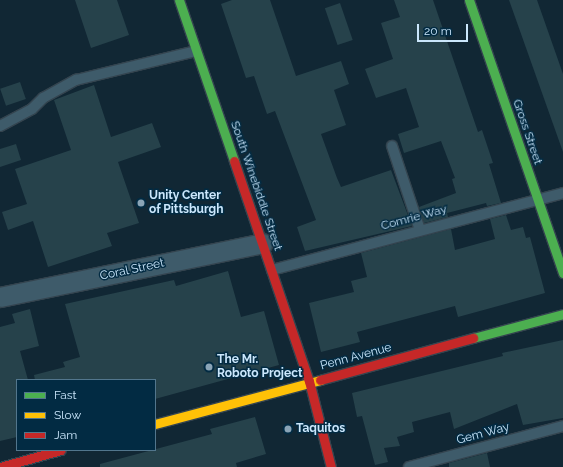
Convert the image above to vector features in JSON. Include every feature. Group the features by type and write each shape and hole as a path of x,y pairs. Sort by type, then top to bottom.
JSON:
{"street":[{"name":"South Winebiddle Street","path":"179,0 309,381 331,467"},
{"name":"Gross Street","path":"468,0 563,273"},
{"name":"Coral Street","path":"0,297 263,243"},
{"name":"Penn Avenue","path":"156,424 309,381 563,314"},
{"path":"0,467 57,451"}],"lane":[{"path":"0,126 32,109 43,98 76,80 196,51"},
{"path":"392,146 420,230"},
{"name":"Comrie Way","path":"272,270 563,193"},
{"name":"Gem Way","path":"409,467 563,426"}],"building":[{"path":"75,0 117,0 129,35 91,48"},
{"path":"232,0 270,0 296,76 341,61 349,84 334,90 346,125 321,134 337,178 341,187 391,170 412,226 305,251 297,227 316,220 275,111 267,114 254,76 246,78 221,4"},
{"path":"394,0 433,0 478,132 482,130 493,163 489,164 501,203 487,206 486,203 447,213 448,217 424,223 419,207 456,193 452,179 455,178 441,141 404,153 398,134 419,127 406,88 376,98 365,69 393,59 381,23 400,17"},
{"path":"509,0 537,0 563,74 563,152"},
{"path":"340,3 353,40 338,45 325,8"},
{"path":"20,82 26,99 6,106 0,89"},
{"path":"94,85 111,137 152,123 161,147 118,162 139,223 107,233 112,246 48,267 33,221 8,230 2,212 27,204 15,169 71,150 54,100"},
{"path":"16,144 21,160 0,167 0,149"},
{"path":"506,215 511,230 523,227 526,238 530,237 545,293 458,317 455,306 357,332 360,342 321,352 309,303 354,292 351,281 367,277 361,253 451,229 455,250 495,239 490,219"},
{"path":"228,271 241,317 264,311 279,365 156,399 156,379 35,379 34,375 65,367 63,362 80,357 65,304 174,280 176,286"},
{"path":"30,309 39,346 20,351 28,379 16,379 16,437 0,441 0,327 15,323 12,314"},
{"path":"563,340 563,418 523,425 517,404 454,429 450,412 412,422 414,432 397,437 400,446 384,448 388,462 375,465 362,416 357,417 352,393 503,356 502,353"},
{"path":"255,417 266,454 236,463 237,467 100,467 100,464 149,451 156,451 156,449 212,434 210,429"},
{"path":"487,453 490,467 449,467 449,463"}],"traffic: fast":[{"path":"179,0 234,161"},
{"path":"469,0 563,273"},
{"path":"473,338 563,314"}],"traffic: slow":[{"path":"156,424 320,380"}],"traffic: jam":[{"path":"234,161 309,381 331,467"},
{"path":"320,380 473,338"},
{"path":"0,467 57,451"}],"place":[{"name":"Unity Center of Pittsburgh","path":"141,203"},
{"name":"The Mr. Roboto Project","path":"209,367"},
{"name":"Taquitos","path":"288,429"}]}
